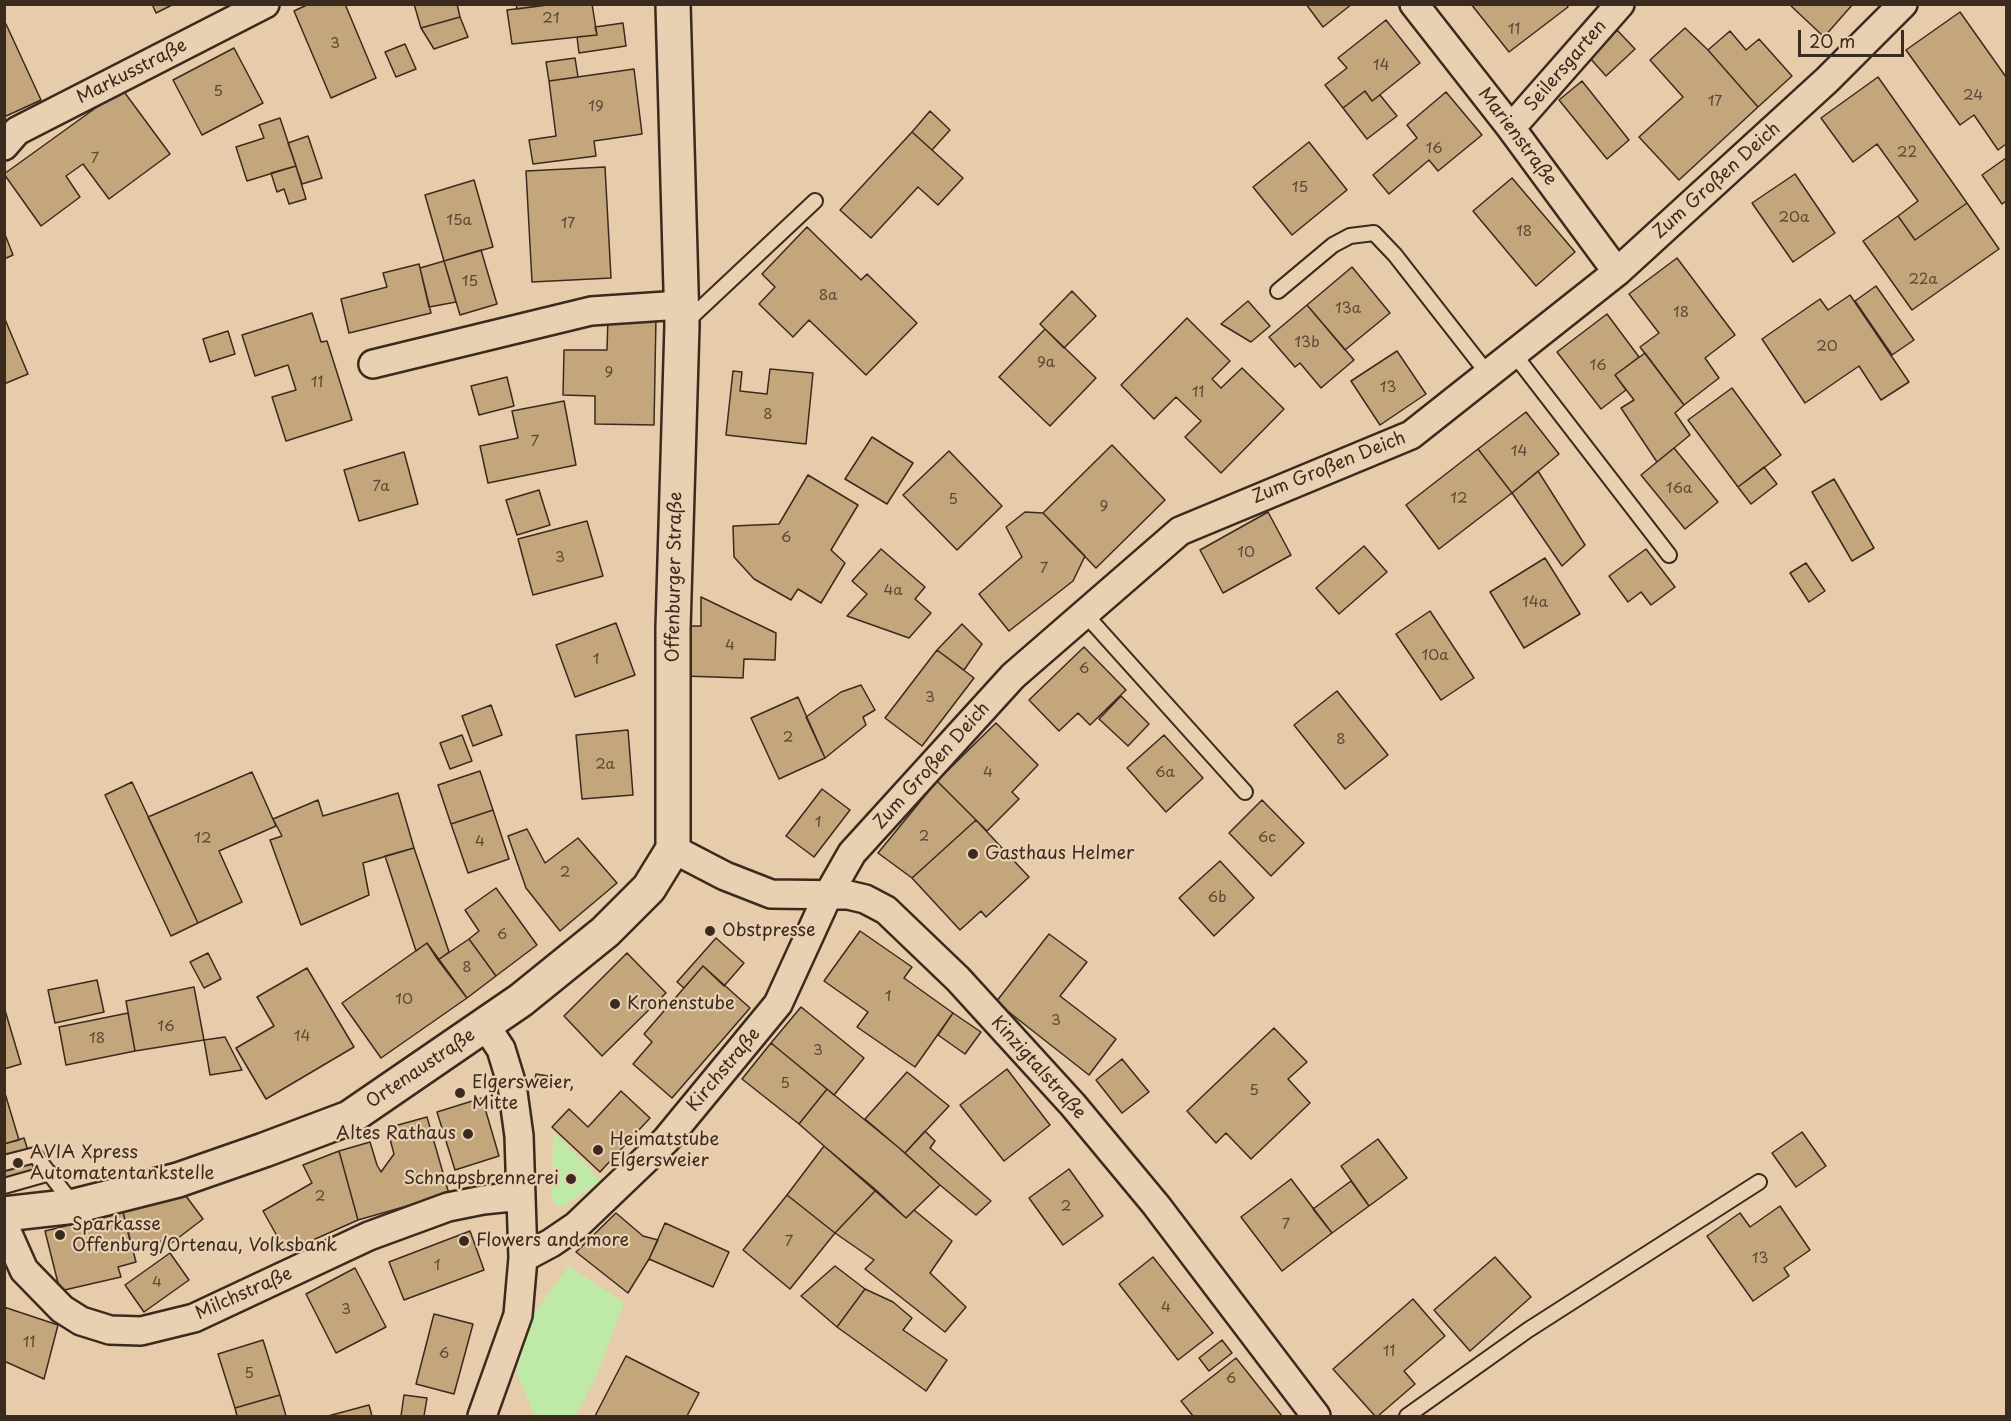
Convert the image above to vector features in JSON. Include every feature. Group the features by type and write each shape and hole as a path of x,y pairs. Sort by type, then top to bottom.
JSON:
{"street":[{"name":"Markusstraße","path":"4,146 17,131 265,4"},
{"name":"Offenburger Straße","path":"673,4 682,315 673,628 673,849"},
{"name":"Marienstraße","path":"1414,4 1511,128 1617,272"},
{"name":"Seilersgarten","path":"1511,128 1620,4"},
{"name":"Zum Großen Deich","path":"828,895 852,853 1013,676 1180,531 1411,435 1617,272 1827,80 1904,4"},
{"path":"373,364 591,311 682,315"},
{"name":"Kinzigtalstraße","path":"673,849 725,876 771,894 848,895 865,899 886,910 958,979 1074,1105 1156,1205 1316,1416"},
{"name":"Ortenaustraße","path":"4,1214 75,1206 190,1176 349,1118 521,1000 605,932 649,888 673,849"},
{"name":"Kirchstraße","path":"523,1258 576,1226 666,1140 778,1004 828,895"},
{"path":"482,1416 518,1315 523,1258 519,1136 512,1085 501,1049 485,1025"},
{"name":"Milchstraße","path":"4,1225 24,1270 62,1309 81,1321 110,1330 141,1331 194,1318 369,1236 448,1207 521,1196"}],"lane":[{"path":"682,315 815,201"},
{"path":"1278,291 1333,245 1350,236 1374,233 1395,255 1488,374"},
{"path":"1514,354 1669,555"},
{"path":"1085,614 1245,792"},
{"path":"4,1162 35,1155 75,1206"},
{"path":"4,1186 50,1173"},
{"path":"1407,1416 1528,1330 1759,1182"}],"green space":[{"path":"553,1132 601,1181 565,1205 559,1206 552,1200"},
{"path":"569,1266 624,1303 596,1377 576,1416 535,1416 516,1371 535,1312"}],"building":[{"path":"152,4 174,4 156,13"},
{"path":"309,4 345,4 376,78 331,98 294,11"},
{"path":"414,4 457,4 460,17 421,28"},
{"path":"516,4 555,4 517,9"},
{"path":"555,4 592,4 597,35 512,44 507,10"},
{"path":"1306,4 1352,4 1323,27"},
{"path":"1471,4 1566,4 1568,7 1509,52"},
{"path":"1789,4 1853,4 1824,37"},
{"path":"1960,12 2006,77 2006,144 1998,150 1974,115 1960,125 1906,50"},
{"path":"460,17 468,37 434,49 421,28"},
{"path":"1386,20 1420,63 1372,101 1365,91 1343,108 1325,85 1347,68 1338,58"},
{"path":"623,23 626,46 579,53 577,37 597,35 595,27"},
{"path":"6,24 41,100 4,117 4,25"},
{"path":"1685,28 1708,50 1758,107 1679,180 1639,137 1683,97 1650,60"},
{"path":"1617,30 1635,49 1606,76 1589,57"},
{"path":"1730,31 1746,50 1759,39 1792,76 1758,107 1708,50"},
{"path":"405,44 416,69 396,77 385,52"},
{"path":"234,48 263,103 202,135 173,80"},
{"path":"575,58 578,77 549,81 546,62"},
{"path":"634,69 642,134 594,141 596,156 533,164 529,140 556,136 549,81"},
{"path":"1878,77 1967,203 1915,240 1898,216 1918,201 1877,144 1853,162 1821,118"},
{"path":"1582,81 1629,140 1607,159 1559,100"},
{"path":"122,89 170,154 109,199 83,164 66,176 80,197 41,226 4,174"},
{"path":"1365,91 1372,101 1380,95 1397,116 1367,139 1343,108"},
{"path":"1446,92 1482,135 1438,171 1429,160 1389,194 1373,175 1417,138 1407,125"},
{"path":"930,111 950,130 932,150 912,132"},
{"path":"280,118 296,166 247,181 236,147 264,138 259,125"},
{"path":"912,132 963,178 938,205 918,187 871,238 840,210"},
{"path":"308,136 322,178 302,184 288,143"},
{"path":"1309,142 1347,190 1292,235 1253,187"},
{"path":"2006,158 2006,201 2002,204 1982,175"},
{"path":"296,166 306,199 289,204 284,189 277,192 271,173"},
{"path":"605,167 611,278 532,282 526,171"},
{"path":"1795,174 1835,233 1793,262 1752,203"},
{"path":"1512,178 1575,252 1536,286 1473,211"},
{"path":"474,180 493,247 444,261 425,195"},
{"path":"1967,203 1999,249 1912,310 1863,241 1898,216 1915,240"},
{"path":"807,227 861,280 867,274 917,323 866,375 809,320 793,337 759,304 775,287 762,274"},
{"path":"4,232 13,255 4,259"},
{"path":"481,250 497,304 460,315 444,261"},
{"path":"1677,258 1735,335 1705,358 1719,378 1684,405 1640,347 1659,333 1629,294"},
{"path":"444,261 456,302 429,307 420,268"},
{"path":"419,264 431,313 349,333 341,299 387,287 383,273"},
{"path":"1352,267 1390,313 1345,350 1307,305"},
{"path":"1876,286 1914,340 1892,355 1855,301"},
{"path":"1072,291 1096,316 1064,348 1040,324"},
{"path":"1850,295 1909,382 1881,400 1859,366 1805,403 1762,339 1820,299 1828,310"},
{"path":"1248,301 1270,326 1251,342 1221,324"},
{"path":"1307,305 1354,360 1321,388 1300,363 1295,367 1269,337"},
{"path":"312,313 321,342 327,341 352,420 286,441 272,397 296,390 288,365 255,376 242,335"},
{"path":"1607,314 1639,357 1615,375 1626,390 1601,409 1557,352"},
{"path":"608,316 656,317 654,425 595,424 595,396 563,395 564,350 607,350"},
{"path":"4,317 28,374 4,384"},
{"path":"1187,318 1230,361 1212,379 1221,388 1242,368 1284,409 1221,473 1185,437 1201,421 1176,397 1154,419 1121,385"},
{"path":"1045,329 1096,378 1050,426 999,377"},
{"path":"228,331 235,354 210,362 203,339"},
{"path":"1397,351 1426,394 1380,425 1351,381"},
{"path":"1645,353 1684,405 1675,413 1690,435 1657,462 1621,408 1634,400 1615,375"},
{"path":"770,369 813,373 806,444 726,435 733,371 742,372 740,391 767,394"},
{"path":"507,377 514,406 479,415 471,386"},
{"path":"1732,388 1781,455 1738,487 1688,420"},
{"path":"564,401 576,465 488,483 480,446 518,438 512,411"},
{"path":"1526,412 1559,454 1512,493 1478,449"},
{"path":"872,437 913,463 887,504 845,479"},
{"path":"1112,445 1165,500 1096,568 1043,513"},
{"path":"1674,448 1718,502 1685,529 1641,475"},
{"path":"1478,449 1512,493 1439,549 1406,505"},
{"path":"949,451 1002,506 957,550 903,495"},
{"path":"404,452 418,504 359,521 344,470"},
{"path":"1764,467 1777,484 1751,504 1738,487"},
{"path":"1538,471 1585,545 1562,566 1512,493"},
{"path":"808,475 858,505 831,550 845,563 821,603 798,589 791,600 754,579 734,557 733,526 779,524"},
{"path":"1834,479 1874,548 1852,561 1812,492"},
{"path":"539,490 550,525 517,535 506,500"},
{"path":"1025,512 1043,513 1085,556 1073,581 1009,631 979,594 1022,557 1006,527"},
{"path":"1268,512 1291,555 1223,593 1200,550"},
{"path":"587,521 603,576 533,595 518,539"},
{"path":"1364,546 1387,572 1339,614 1316,588"},
{"path":"881,549 925,587 915,599 931,613 909,638 847,616 867,594 852,581"},
{"path":"1646,549 1675,587 1651,605 1641,592 1628,602 1609,576"},
{"path":"1545,558 1580,614 1524,648 1490,592"},
{"path":"1806,563 1825,591 1809,602 1790,573"},
{"path":"701,597 776,633 775,660 744,659 743,678 684,676 686,626 701,626"},
{"path":"1430,611 1474,678 1441,700 1396,634"},
{"path":"616,623 635,675 575,697 556,645"},
{"path":"962,624 982,644 964,670 937,650"},
{"path":"1084,647 1126,690 1090,725 1078,713 1059,731 1029,700"},
{"path":"937,650 974,678 922,746 885,718"},
{"path":"861,685 875,710 863,717 866,725 825,758 806,717 841,692"},
{"path":"1337,691 1388,755 1345,789 1294,725"},
{"path":"1121,696 1149,724 1128,746 1099,719"},
{"path":"798,697 825,758 779,779 751,718"},
{"path":"491,705 502,735 473,746 462,716"},
{"path":"996,723 1038,765 1012,792 1019,799 987,831 937,781"},
{"path":"628,730 633,795 582,799 576,735"},
{"path":"462,735 472,761 450,769 440,743"},
{"path":"1164,735 1203,778 1166,812 1127,768"},
{"path":"480,771 493,810 451,824 438,785"},
{"path":"252,772 276,826 219,851 242,902 198,923 148,817"},
{"path":"937,781 976,820 912,878 878,853"},
{"path":"132,782 198,923 171,936 105,795"},
{"path":"822,789 850,810 814,857 786,836"},
{"path":"398,793 414,848 363,863 369,895 301,925 270,840 282,836 273,819 318,800 323,816"},
{"path":"1262,800 1304,843 1271,876 1229,833"},
{"path":"493,810 509,859 468,873 451,824"},
{"name":"Gasthaus Helmer","path":"976,820 1029,877 986,917 981,911 960,930 912,878"},
{"path":"527,829 545,863 578,838 617,883 560,931 526,888 508,836"},
{"path":"414,848 449,952 438,960 427,943 416,951 385,856"},
{"path":"1220,861 1254,898 1214,936 1179,898"},
{"path":"496,888 537,945 496,976 469,939 479,931 465,910"},
{"path":"860,931 912,967 904,978 953,1013 915,1067 857,1027 868,1012 824,981"},
{"path":"1049,934 1087,962 1060,996 1116,1039 1089,1075 996,1002"},
{"path":"716,938 744,963 724,986 703,966 684,988 677,982"},
{"path":"469,939 496,976 467,998 438,960"},
{"path":"427,943 467,998 381,1058 342,1003"},
{"path":"208,953 221,979 204,988 190,962"},
{"name":"Kronenstube","path":"627,953 666,993 602,1056 564,1016"},
{"path":"703,966 750,1008 672,1098 633,1064 652,1042 644,1034"},
{"path":"307,968 354,1047 266,1099 236,1048 274,1026 257,997"},
{"path":"97,980 104,1012 55,1023 48,990"},
{"path":"194,987 204,1040 135,1051 126,1001"},
{"path":"4,1007 21,1064 4,1069"},
{"path":"801,1007 864,1058 834,1095 771,1043"},
{"path":"128,1013 135,1051 66,1065 59,1027"},
{"path":"953,1013 981,1032 965,1054 938,1035"},
{"path":"1274,1028 1307,1062 1288,1079 1310,1103 1251,1159 1226,1133 1216,1143 1187,1111"},
{"path":"225,1037 242,1070 210,1075 204,1040"},
{"path":"771,1043 827,1089 799,1124 742,1079"},
{"path":"1122,1059 1149,1092 1122,1113 1096,1080"},
{"path":"1007,1069 1050,1125 1004,1161 960,1105"},
{"path":"907,1072 949,1106 905,1153 865,1119"},
{"path":"536,1074 548,1076 546,1087 534,1085"},
{"path":"827,1089 940,1185 906,1218 799,1124"},
{"path":"4,1090 19,1140 4,1144"},
{"name":"Heimatstube Elgersweier","path":"621,1091 650,1118 600,1172 552,1127 569,1109 588,1127"},
{"name":"Altes Rathaus","path":"482,1098 499,1156 455,1170 437,1112"},
{"path":"427,1117 449,1194 358,1220 339,1151 370,1142 381,1172 394,1154 387,1128"},
{"path":"925,1131 935,1141 930,1148 991,1201 976,1215 905,1153"},
{"path":"1802,1132 1826,1166 1796,1187 1772,1153"},
{"name":"AVIA Xpress Automatentankstelle","path":"24,1138 38,1182 4,1193 4,1144"},
{"path":"1378,1139 1407,1178 1369,1206 1341,1166"},
{"path":"824,1146 876,1190 835,1233 787,1195"},
{"path":"339,1151 358,1220 286,1252 263,1211 312,1183 303,1165"},
{"path":"1069,1169 1103,1216 1063,1245 1029,1198"},
{"path":"1291,1179 1332,1233 1282,1271 1241,1217"},
{"path":"1351,1181 1369,1206 1332,1233 1313,1209"},
{"path":"876,1190 906,1218 914,1210 952,1241 930,1273 966,1307 945,1332 865,1269 874,1260 835,1233"},
{"path":"787,1195 835,1233 790,1289 743,1250"},
{"path":"186,1196 203,1219 169,1245 166,1240 132,1249 123,1212"},
{"path":"1780,1206 1810,1250 1784,1268 1789,1276 1753,1301 1707,1236 1740,1213 1750,1227"},
{"path":"123,1212 136,1262 118,1267 121,1277 60,1291 45,1231"},
{"path":"616,1213 643,1236 658,1240 628,1293 576,1252"},
{"path":"665,1223 729,1252 713,1287 649,1259"},
{"path":"470,1231 484,1270 404,1300 389,1262"},
{"path":"170,1253 189,1280 144,1312 125,1285"},
{"path":"1153,1257 1213,1333 1178,1360 1119,1284"},
{"path":"1495,1257 1531,1297 1470,1351 1434,1310"},
{"path":"835,1266 865,1289 837,1327 801,1296"},
{"path":"355,1268 386,1327 336,1353 306,1294"},
{"path":"865,1289 893,1302 912,1318 903,1330 947,1360 926,1391 837,1327"},
{"path":"1413,1299 1445,1336 1404,1371 1415,1384 1378,1416 1375,1416 1333,1369"},
{"path":"4,1307 58,1325 44,1379 4,1361"},
{"path":"434,1314 473,1324 454,1394 416,1384"},
{"path":"263,1340 280,1395 235,1408 218,1354"},
{"path":"1222,1340 1232,1353 1209,1371 1199,1358"},
{"path":"626,1356 699,1393 687,1416 595,1416"},
{"path":"1236,1358 1282,1416 1193,1416 1181,1401"},
{"path":"280,1395 286,1416 237,1416 235,1408"},
{"path":"404,1395 427,1398 424,1416 401,1416"},
{"path":"369,1405 372,1416 328,1416"}],"place":[{"name":"Gasthaus Helmer","path":"973,854"},
{"name":"Obstpresse","path":"710,931"},
{"name":"Kronenstube","path":"615,1004"},
{"name":"Elgersweier, Mitte","path":"460,1093"},
{"name":"Altes Rathaus","path":"468,1134"},
{"name":"Heimatstube Elgersweier","path":"598,1150"},
{"name":"AVIA Xpress Automatentankstelle","path":"18,1163"},
{"name":"Schnapsbrennerei","path":"571,1179"},
{"name":"Sparkasse Offenburg/Ortenau, Volksbank","path":"60,1235"},
{"name":"Flowers and more","path":"464,1241"}]}
